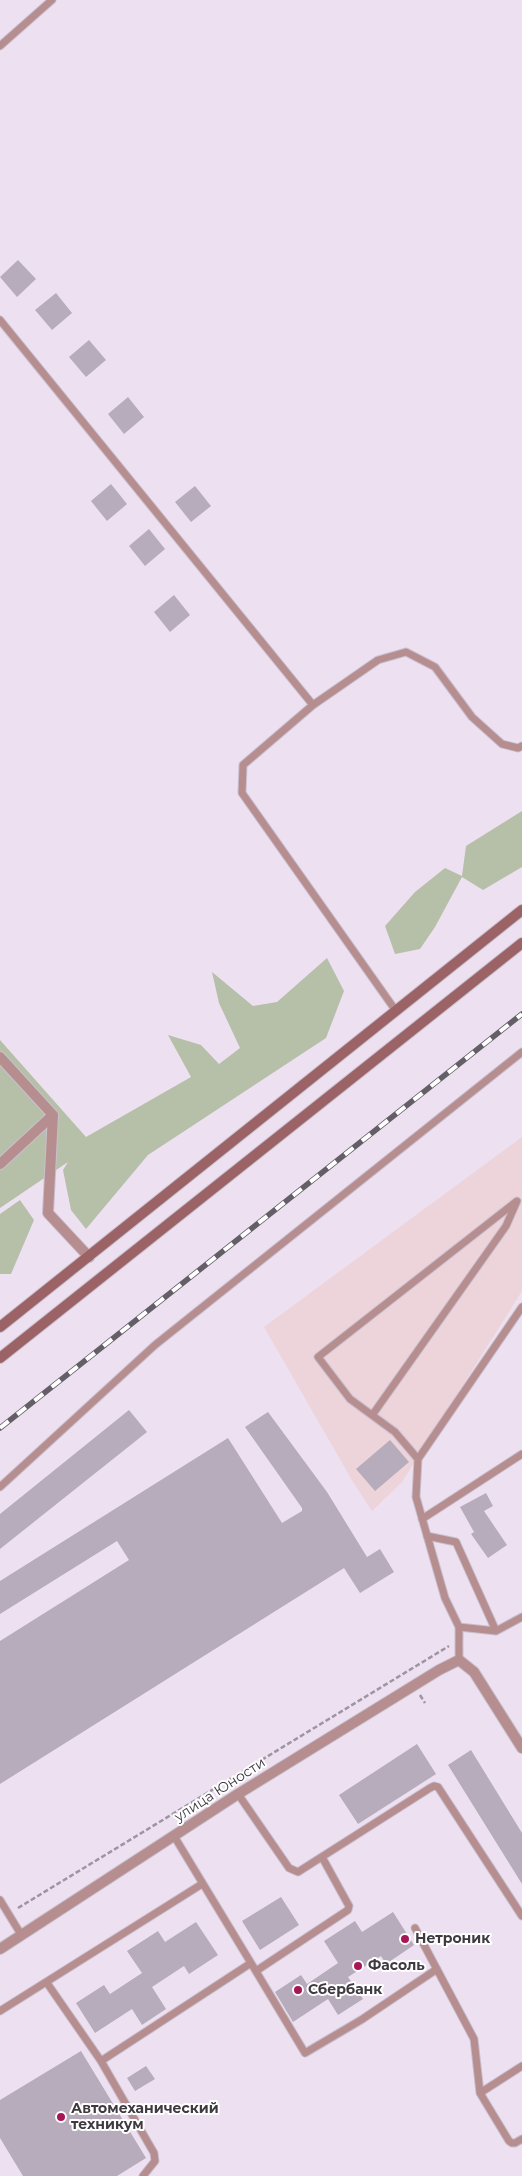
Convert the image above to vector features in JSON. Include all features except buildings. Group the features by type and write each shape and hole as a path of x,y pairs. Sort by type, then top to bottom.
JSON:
{"main road":[{"path":"0,1327 522,910"},
{"path":"0,1358 522,943"}],"street":[{"path":"0,1057 53,1115 48,1213 89,1257"},
{"path":"0,1164 53,1115"},
{"path":"459,1660 474,1672 522,1748"},
{"name":"улица Юности","path":"0,1949 238,1794 439,1670 459,1660"}],"lane":[{"path":"0,46 52,0"},
{"path":"0,320 313,705"},
{"path":"396,1011 242,793 243,765 313,705 378,660 406,652 436,667 472,716 502,744 518,748 522,746"},
{"path":"0,1487 155,1345 522,1052"},
{"path":"373,1414 506,1226 517,1201 318,1357 350,1399 373,1414 395,1432 418,1459"},
{"path":"459,1660 459,1627 445,1598 416,1497 418,1459 522,1307"},
{"path":"422,1519 522,1454"},
{"path":"427,1536 456,1542 496,1631"},
{"path":"459,1627 496,1631 522,1617"},
{"path":"238,1794 289,1868 298,1872 434,1786 438,1787 522,1916"},
{"path":"174,1836 305,2053 361,2020 437,1969"},
{"path":"256,1971 348,1910 349,1906 322,1857"},
{"path":"0,2011 202,1884"},
{"path":"0,1900 22,1936"},
{"path":"415,1928 474,2039 480,2093 509,2141 515,2143 522,2139"},
{"path":"101,2061 251,1963"},
{"path":"46,1983 101,2061 154,2153 154,2161 143,2176"},
{"path":"480,2093 522,2066"}],"path":[{"path":"9,1914 459,1640"}],"shaded area":[{"path":"522,1137 522,1291 402,1482 372,1511 353,1482 264,1327"}],"green space":[{"path":"522,811 522,867 483,890 462,877 435,927 420,949 395,954 385,926 415,892 445,868 462,876 466,846"},
{"path":"327,958 344,991 326,1038 148,1155 86,1229 71,1210 63,1170 68,1162 0,1208 0,1040 86,1137 191,1077 168,1035 201,1045 219,1064 240,1048 219,1003 212,972 253,1006 277,1002"},
{"path":"20,1200 34,1220 11,1274 0,1274 0,1214"}],"railway":[{"path":"0,1428 522,1014"}],"place":[{"name":"Нетроник","path":"405,1939"},
{"name":"Фасоль","path":"358,1966"},
{"name":"Сбербанк","path":"298,1990"},
{"name":"Автомеханический техникум","path":"61,2117"}]}
